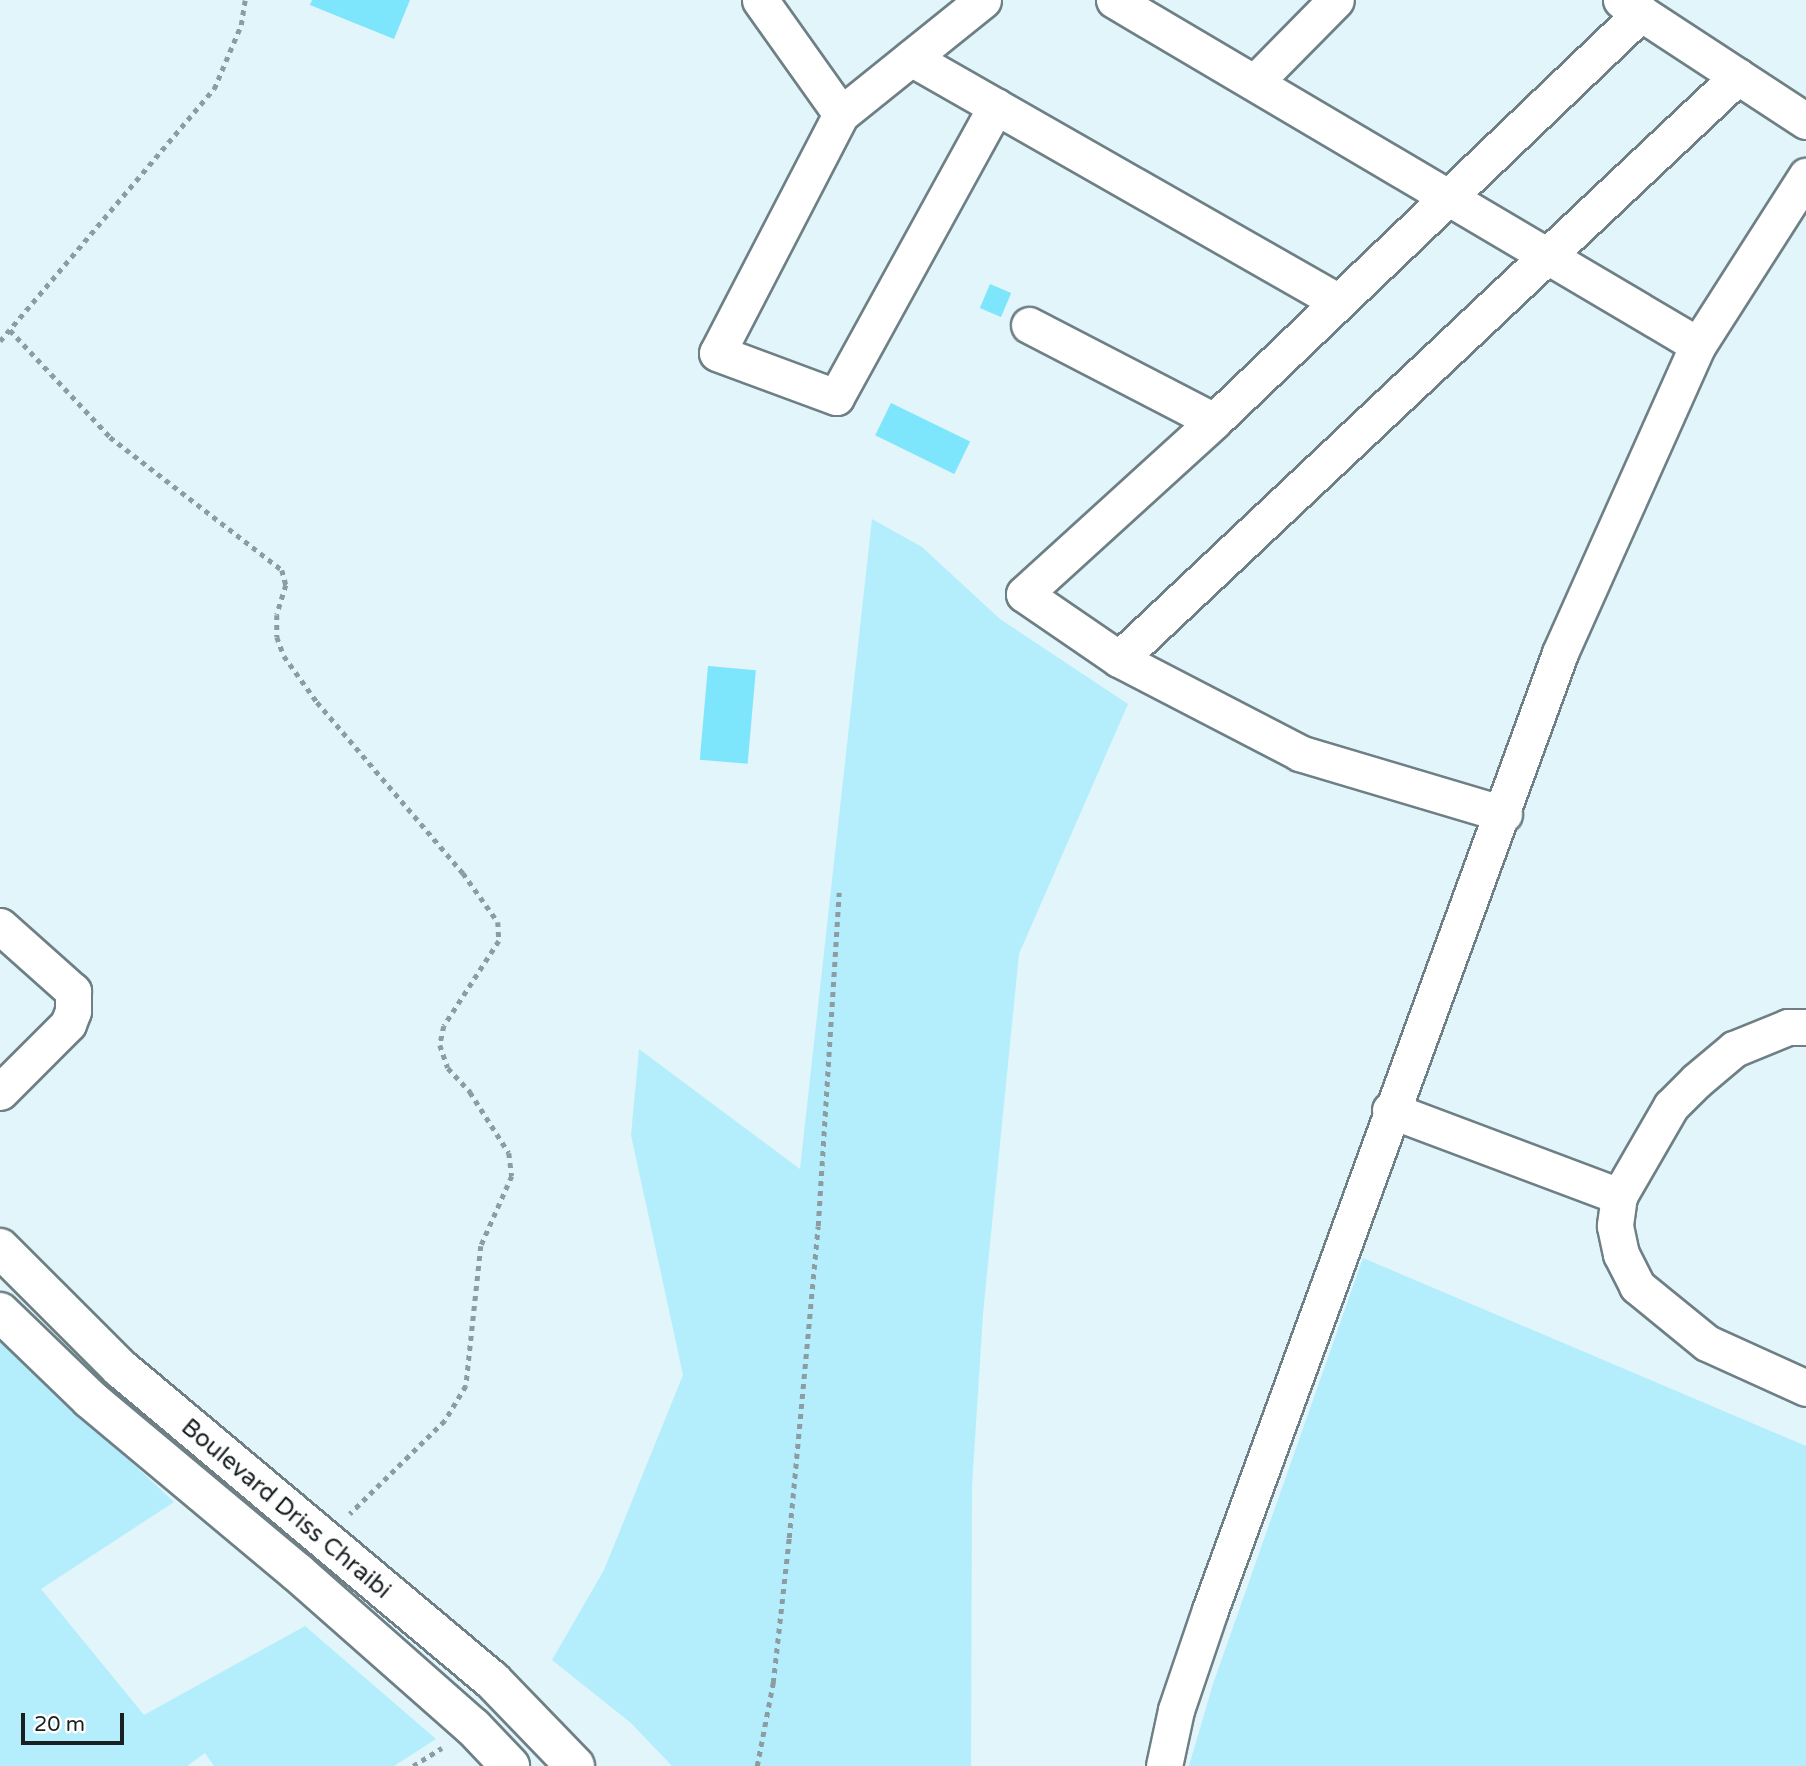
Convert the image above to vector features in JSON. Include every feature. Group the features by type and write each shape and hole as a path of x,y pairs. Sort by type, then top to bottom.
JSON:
{"main road":[{"name":"Boulevard Driss Chraibi","path":"0,1248 120,1368 493,1682 575,1766"},
{"name":"Boulevard Driss Chraibi","path":"0,1312 90,1399 339,1609 473,1727 510,1766"},
{"path":"90,1399 120,1368"},
{"path":"167,1463 194,1433"}],"street":[{"path":"760,0 841,114"},
{"path":"983,0 841,114 717,353 836,397 996,106"},
{"path":"1114,0 1450,196 1698,345"},
{"path":"1255,82 1336,0"},
{"path":"1504,814 1300,753 1119,659 1024,594 1214,421 1450,196 1631,7 1806,121"},
{"path":"911,58 1338,302"},
{"path":"1119,659 1738,76"},
{"path":"1164,1766 1176,1710 1210,1611 1345,1250 1390,1111 1504,814 1560,653 1698,345 1806,176"},
{"path":"1029,325 1214,421"},
{"path":"0,926 73,992 73,1011 68,1024 0,1092"},
{"path":"1806,1027 1788,1027 1734,1049 1671,1106 1619,1196 1615,1226 1621,1254 1637,1286 1707,1343 1806,1388"},
{"path":"1390,1111 1619,1196"}],"path":[{"path":"0,341 214,89 241,25 245,0"},
{"path":"9,330 110,437 282,570 286,585 276,615 276,637 284,656 317,702 463,873 498,922 499,941 492,956 444,1026 440,1045 448,1068 470,1092 509,1153 512,1176 481,1246 466,1386 445,1421 381,1480 326,1541"},
{"path":"757,1766 773,1683 789,1538 818,1226 839,893"}],"shaded area":[{"path":"872,519 922,547 1000,619 1128,704 1019,954 983,1314 972,1486 971,1766 672,1766 631,1723 552,1660 604,1570 683,1375 631,1135 639,1049 800,1169"},
{"path":"1363,1258 1806,1446 1806,1766 1189,1766 1213,1684"},
{"path":"0,1340 174,1502 41,1589 144,1715 305,1626 436,1739 394,1766 214,1766 205,1753 187,1766 0,1766"}],"building":[{"path":"312,0 410,0 394,39 310,5"},
{"path":"990,284 1011,293 1001,317 980,308"},
{"path":"891,403 970,442 954,474 875,435"},
{"path":"708,666 756,670 748,764 700,760"}]}
